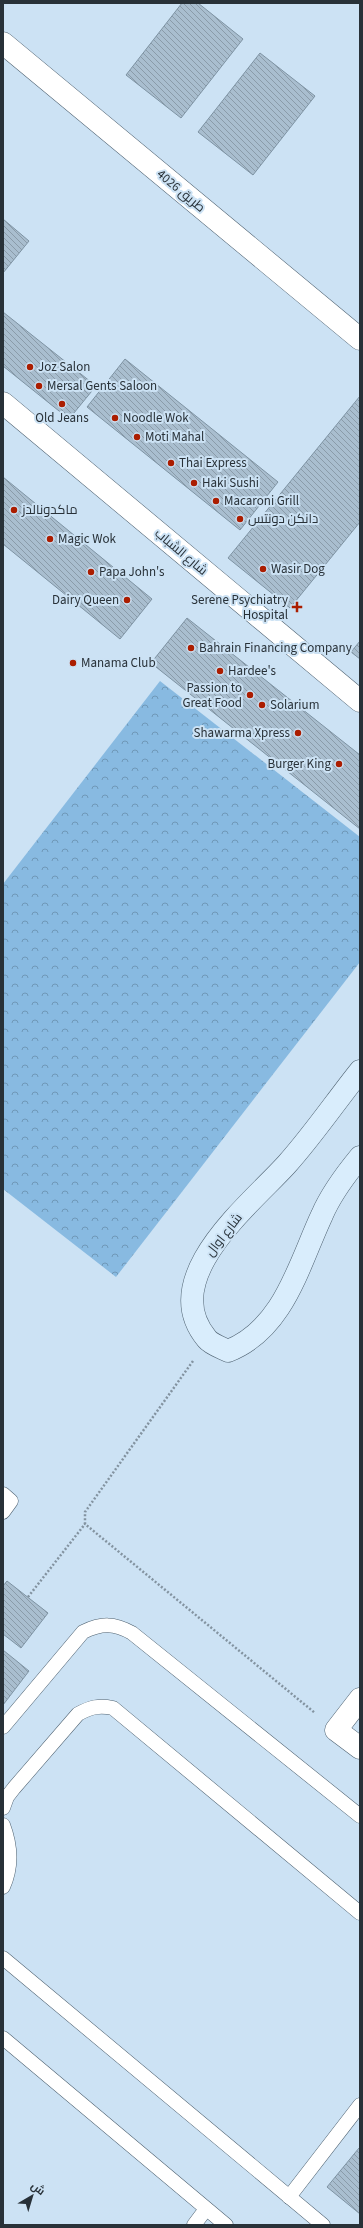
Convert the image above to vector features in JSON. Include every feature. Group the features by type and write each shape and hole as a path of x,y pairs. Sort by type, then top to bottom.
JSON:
{"main road":[{"name":"شارع اوال","path":"207,1340 194,1317 192,1297 200,1266 209,1249 224,1230 288,1163 360,1070"},
{"path":"207,1340 228,1351 241,1346 263,1327 286,1298 322,1214 346,1174 360,1157"}],"street":[{"name":"طريق 4026","path":"3,43 360,339"},
{"name":"شارع الشباب","path":"3,402 360,701"},
{"path":"360,1699 336,1730 360,1748"}],"lane":[{"path":"3,1494 11,1501 3,1512"},
{"path":"3,1727 83,1632 95,1626 108,1624 121,1626 132,1633 360,1816"},
{"path":"3,1808 7,1797 14,1788 78,1714 89,1708 101,1706 113,1708 360,1913"},
{"path":"3,1826 7,1837 10,1854 9,1870 3,1887"},
{"path":"3,1958 323,2225"},
{"path":"3,2038 226,2225"},
{"path":"289,2197 360,2105"},
{"path":"194,2225 206,2209"}],"path":[{"path":"28,1597 85,1524 85,1512 207,1340"},
{"path":"85,1524 336,1730"}],"green space":[{"path":"160,681 360,837 360,962 116,1277 3,1189 3,884"}],"building":[{"path":"182,3 198,3 243,39 181,118 126,75"},
{"path":"260,53 315,96 253,175 198,132"},
{"path":"3,219 29,241 3,273"},
{"path":"3,312 96,386 69,419 3,366"},
{"path":"125,359 278,482 240,530 87,407"},
{"path":"360,396 360,522 290,608 228,558"},
{"path":"3,477 152,599 120,639 3,544"},
{"path":"187,618 360,755 360,829 151,663"},
{"path":"360,641 360,659 351,652"},
{"path":"7,1581 48,1613 21,1648 3,1634 3,1586"},
{"path":"3,1650 29,1671 3,1705"},
{"path":"359,2148 360,2150 360,2214 327,2187"}],"place":[{"name":"Joz Salon","path":"30,367"},
{"name":"Mersal Gents Saloon","path":"39,386"},
{"name":"Old Jeans","path":"62,404"},
{"name":"Noodle Wok","path":"115,418"},
{"name":"Moti Mahal","path":"137,437"},
{"name":"Thai Express","path":"171,463"},
{"name":"Haki Sushi","path":"194,483"},
{"name":"Macaroni Grill","path":"216,501"},
{"name":"ماكدونالدز","path":"14,510"},
{"name":"دانكن دونتس","path":"240,519"},
{"name":"Magic Wok","path":"50,539"},
{"name":"Wasir Dog","path":"263,569"},
{"name":"Papa John's","path":"91,572"},
{"name":"Dairy Queen","path":"127,600"},
{"name":"Serene Psychiatry Hospital","path":"297,607"},
{"name":"Bahrain Financing Company","path":"191,648"},
{"name":"Manama Club","path":"73,663"},
{"name":"Hardee's","path":"220,671"},
{"name":"Passion to Great Food","path":"250,695"},
{"name":"Solarium","path":"262,705"},
{"name":"Shawarma Xpress","path":"298,733"},
{"name":"Burger King","path":"339,764"}]}
